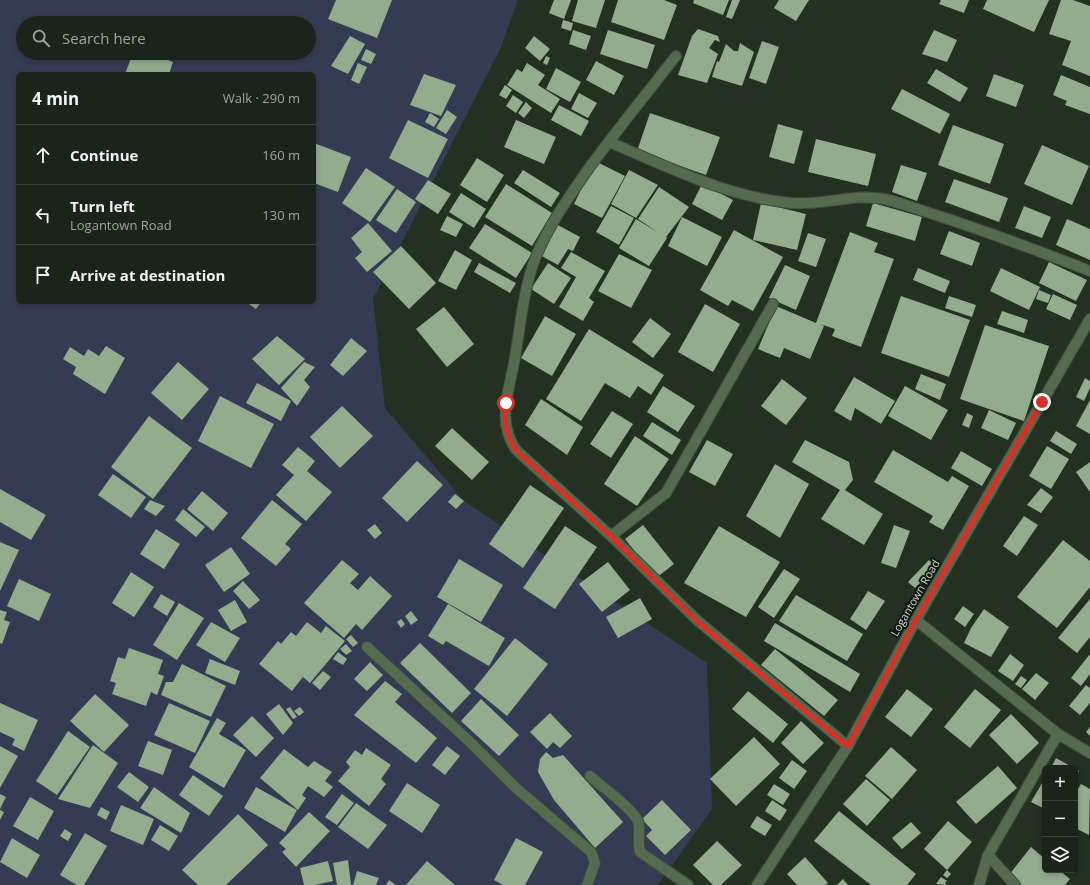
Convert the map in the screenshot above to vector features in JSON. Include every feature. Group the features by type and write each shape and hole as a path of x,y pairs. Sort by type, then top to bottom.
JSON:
{"street":[{"path":"676,56 569,196 554,220 536,258 527,284 504,418 509,440 516,450 611,536 698,622 848,746"},
{"path":"609,142 684,174 737,194 792,203 821,202 863,197 887,200 986,231 1090,270"},
{"path":"611,536 666,493 701,428 773,304"},
{"name":"Logantown Road","path":"757,885 848,746 916,620 1090,319"},
{"path":"916,620 1058,734 1090,753"},
{"path":"367,648 470,742 516,788 592,852 595,863 587,885"},
{"path":"979,885 988,855 1058,734"},
{"path":"590,776 633,813 638,823 638,843 640,852 688,885"},
{"path":"988,855 1015,885"}],"shaded area":[{"path":"0,0 518,0 501,47 373,299 385,408 464,501 707,663 712,809 658,885 0,885"}],"building":[{"path":"336,0 392,0 377,38 328,19"},
{"path":"554,0 571,0 564,19 549,13"},
{"path":"578,0 605,0 596,28 572,21"},
{"path":"618,0 664,0 677,5 664,40 611,22"},
{"path":"694,0 729,0 723,15 693,3"},
{"path":"732,0 740,0 732,19 726,17"},
{"path":"779,0 809,0 796,21 774,8"},
{"path":"941,0 969,0 964,13 939,4"},
{"path":"987,0 1049,0 1034,32 983,9"},
{"path":"1061,0 1073,0 1090,6 1090,76 1062,65 1071,41 1049,34"},
{"path":"563,20 573,23 571,31 561,28"},
{"path":"698,29 718,36 720,42 715,40 709,48 718,54 707,83 678,75 692,36"},
{"path":"573,30 591,36 586,50 569,44"},
{"path":"608,30 655,45 647,69 600,54"},
{"path":"934,30 957,40 947,62 922,54"},
{"path":"350,36 365,44 348,74 331,66"},
{"path":"534,36 550,49 540,61 525,48"},
{"path":"762,41 779,47 766,84 749,78"},
{"path":"740,43 754,52 742,86 712,77 717,61 719,62 726,44 734,51 738,51"},
{"path":"366,49 376,54 371,64 361,60"},
{"path":"546,56 550,58 547,65 543,63"},
{"path":"130,60 168,60 173,62 170,72 126,72"},
{"path":"596,61 624,76 614,95 586,80"},
{"path":"358,63 367,67 359,84 351,80"},
{"path":"527,63 545,75 538,85 560,99 551,113 507,85 517,69 522,72"},
{"path":"556,68 581,82 570,102 546,89"},
{"path":"936,69 968,88 960,102 927,83"},
{"path":"424,74 456,85 441,116 410,105"},
{"path":"994,74 1024,85 1016,107 986,96"},
{"path":"1061,75 1090,87 1090,114 1065,105 1067,101 1053,95"},
{"path":"505,85 512,90 506,99 499,95"},
{"path":"902,89 950,114 940,134 891,109"},
{"path":"579,93 597,103 588,118 571,109"},
{"path":"513,95 523,102 516,113 506,106"},
{"path":"526,102 532,108 524,118 518,113"},
{"path":"559,105 589,121 581,136 551,120"},
{"path":"447,110 457,117 446,134 436,128"},
{"path":"430,113 439,119 434,127 425,122"},
{"path":"650,113 720,137 706,175 637,151"},
{"path":"408,120 448,139 428,178 389,158"},
{"path":"516,120 556,137 544,164 504,147"},
{"path":"778,124 803,131 794,164 769,157"},
{"path":"953,125 1004,144 990,184 938,165"},
{"path":"816,139 876,154 868,186 808,172"},
{"path":"316,144 351,157 338,192 316,184"},
{"path":"1042,145 1089,166 1072,205 1024,184"},
{"path":"477,158 504,175 487,202 460,185"},
{"path":"595,161 625,176 602,218 574,204"},
{"path":"901,165 927,173 917,201 892,192"},
{"path":"366,168 395,187 370,222 342,203"},
{"path":"523,170 560,193 551,207 514,183"},
{"path":"629,170 658,185 636,218 611,204"},
{"path":"954,179 1008,198 999,222 945,202"},
{"path":"428,180 451,194 438,214 415,199"},
{"path":"506,184 552,213 532,246 485,217"},
{"path":"702,184 733,200 722,220 692,204"},
{"path":"659,187 689,207 666,237 667,238 649,266 619,248 636,219 659,233 638,219"},
{"path":"397,189 416,202 396,233 376,220"},
{"path":"461,193 486,209 474,228 449,212"},
{"path":"761,203 806,214 797,250 753,240"},
{"path":"873,203 922,217 915,241 866,226"},
{"path":"611,206 634,218 619,245 596,232"},
{"path":"1024,206 1051,217 1042,238 1015,228"},
{"path":"447,216 463,224 456,237 440,230"},
{"path":"682,217 722,237 707,266 668,246"},
{"path":"1067,219 1090,229 1090,260 1056,245"},
{"path":"368,223 392,251 367,272 355,258 362,252 351,238"},
{"path":"485,224 532,253 516,278 469,248"},
{"path":"556,224 580,237 573,251 568,249 558,265 540,255"},
{"path":"734,230 783,257 753,311 732,300 728,306 700,290"},
{"path":"949,231 980,243 972,266 940,254"},
{"path":"850,232 878,243 874,252 894,259 861,347 832,336 835,329 820,324 824,326 810,359 784,348 780,358 758,349 776,306 816,323"},
{"path":"808,233 826,239 816,267 798,261"},
{"path":"401,246 436,283 409,309 373,272"},
{"path":"455,250 472,260 456,290 438,281"},
{"path":"571,252 605,271 589,298 594,302 583,321 559,307 576,277 561,268"},
{"path":"619,254 652,270 631,308 598,291"},
{"path":"1049,262 1087,280 1076,301 1039,283"},
{"path":"479,263 516,283 510,293 474,272"},
{"path":"548,263 571,278 554,304 531,289"},
{"path":"785,265 810,276 796,310 769,298"},
{"path":"918,268 950,281 945,293 913,280"},
{"path":"1001,268 1040,287 1029,310 990,291"},
{"path":"1039,290 1051,295 1048,303 1036,299"},
{"path":"1053,294 1077,305 1070,320 1046,309"},
{"path":"901,296 970,320 949,377 881,353"},
{"path":"949,296 976,305 972,317 945,308"},
{"path":"249,304 260,304 256,309"},
{"path":"705,304 740,324 713,372 678,352"},
{"path":"444,307 474,344 447,367 416,329"},
{"path":"1002,311 1028,320 1024,333 997,324"},
{"path":"545,316 576,334 552,376 521,358"},
{"path":"650,318 671,334 653,358 632,342"},
{"path":"985,325 1049,346 1024,421 960,399"},
{"path":"589,329 664,375 651,395 638,386 630,398 605,383 581,421 546,399"},
{"path":"277,336 305,359 279,385 252,359"},
{"path":"351,338 367,351 343,376 330,365"},
{"path":"106,346 125,358 105,394 73,374 76,367 63,359 70,347 84,356 88,349 99,356"},
{"path":"178,362 209,389 182,420 151,393"},
{"path":"304,362 315,367 304,380 310,387 297,406 281,388"},
{"path":"921,374 946,384 940,400 915,389"},
{"path":"854,377 895,401 881,424 855,408 851,421 834,411"},
{"path":"1085,378 1090,381 1090,388 1084,401 1076,397"},
{"path":"782,379 807,398 786,425 761,406"},
{"path":"257,383 291,401 281,421 246,403"},
{"path":"663,386 695,406 678,432 647,412"},
{"path":"905,386 948,410 931,440 888,416"},
{"path":"220,396 274,424 251,468 198,441"},
{"path":"541,399 583,427 567,455 525,425"},
{"path":"1090,400 1090,434 1076,426"},
{"path":"342,406 373,436 340,468 310,437"},
{"path":"989,410 1016,423 1008,440 981,428"},
{"path":"612,411 633,424 611,458 590,444"},
{"path":"967,413 973,416 969,428 962,425"},
{"path":"149,416 192,448 153,499 111,467"},
{"path":"652,422 681,440 672,455 643,436"},
{"path":"452,428 489,462 472,480 435,446"},
{"path":"1056,431 1077,444 1071,454 1050,441"},
{"path":"635,436 669,459 637,506 604,484"},
{"path":"707,440 733,454 715,486 689,472"},
{"path":"805,440 849,462 853,480 845,490 883,514 864,545 821,519 840,490 792,462"},
{"path":"1047,446 1069,459 1051,489 1029,476"},
{"path":"298,447 315,461 307,471 332,492 306,521 276,495 294,475 282,465"},
{"path":"893,450 948,482 952,476 969,486 943,530 929,522 933,516 874,482"},
{"path":"961,451 992,469 982,486 951,468"},
{"path":"417,461 443,485 407,522 382,498"},
{"path":"1090,462 1090,492 1076,472"},
{"path":"775,464 809,484 780,538 746,516"},
{"path":"113,474 146,497 131,518 98,495"},
{"path":"530,485 564,508 523,568 489,544"},
{"path":"1041,488 1053,497 1041,513 1027,505"},
{"path":"0,489 46,515 31,540 0,522"},
{"path":"202,491 228,513 213,531 187,509"},
{"path":"455,494 464,501 456,509 448,502"},
{"path":"150,500 165,506 156,516 144,509"},
{"path":"272,500 302,524 285,544 291,549 276,566 241,538"},
{"path":"183,509 205,527 196,537 175,520"},
{"path":"1024,516 1038,525 1017,556 1003,546"},
{"path":"375,524 382,533 375,539 367,530"},
{"path":"643,525 674,564 656,578 625,539"},
{"path":"894,525 910,531 896,568 881,563"},
{"path":"565,526 597,547 555,609 523,588"},
{"path":"719,526 780,562 746,617 684,583"},
{"path":"156,529 180,544 164,569 140,554"},
{"path":"1063,540 1090,561 1090,587 1057,628 1017,597"},
{"path":"0,542 19,550 0,591"},
{"path":"231,547 250,574 224,592 205,565"},
{"path":"459,559 503,585 481,622 437,597"},
{"path":"342,560 359,574 350,583 358,590 370,576 392,596 362,630 356,624 344,638 304,603"},
{"path":"929,560 936,566 915,588 908,582"},
{"path":"608,562 630,590 602,612 579,584"},
{"path":"784,569 800,579 774,618 758,607"},
{"path":"131,572 154,587 134,617 112,603"},
{"path":"19,579 51,594 39,621 7,606"},
{"path":"243,581 260,600 249,609 233,591"},
{"path":"868,591 885,601 866,630 850,619"},
{"path":"161,594 175,602 167,616 153,607"},
{"path":"796,595 863,634 847,661 779,621"},
{"path":"640,598 652,619 618,638 606,617"},
{"path":"1090,599 1090,637 1077,653 1058,638"},
{"path":"235,600 247,622 231,631 218,610"},
{"path":"179,603 204,618 177,660 153,645"},
{"path":"448,604 505,638 489,666 446,641 443,645 428,636"},
{"path":"963,606 974,614 965,627 954,619"},
{"path":"984,609 1009,627 991,657 964,643 971,628"},
{"path":"0,610 7,612 4,620 10,622 2,644 0,643"},
{"path":"411,611 418,620 411,625 405,616"},
{"path":"401,619 405,624 401,628 397,622"},
{"path":"211,622 240,638 225,662 196,645"},
{"path":"307,622 321,633 326,626 345,641 310,683 303,677 292,691 259,664 278,641 281,644 291,632 296,636"},
{"path":"775,623 860,674 850,692 764,641"},
{"path":"351,635 358,643 353,647 346,639"},
{"path":"515,638 548,664 507,716 474,689"},
{"path":"420,643 471,693 452,713 400,663"},
{"path":"346,644 352,651 346,655 340,649"},
{"path":"129,648 163,660 158,674 164,676 157,695 151,692 146,706 112,694 116,683 110,681 118,657 125,659"},
{"path":"775,649 838,700 824,716 761,665"},
{"path":"338,652 347,659 343,665 333,659"},
{"path":"1010,654 1024,665 1013,681 998,671"},
{"path":"1090,654 1090,674 1081,686 1071,678"},
{"path":"210,659 240,671 235,685 205,673"},
{"path":"370,662 383,675 367,691 354,679"},
{"path":"182,664 226,686 211,717 161,695 166,682 173,682"},
{"path":"323,671 331,677 320,690 312,683"},
{"path":"1036,673 1049,683 1035,700 1022,689"},
{"path":"1021,676 1027,680 1021,688 1015,684"},
{"path":"385,681 402,694 395,702 437,738 416,763 354,715"},
{"path":"1086,685 1090,688 1090,703 1080,715 1069,706"},
{"path":"907,689 933,709 911,737 885,717"},
{"path":"975,689 1001,710 970,748 944,727"},
{"path":"748,691 788,724 773,743 732,709"},
{"path":"95,694 129,725 104,752 70,721"},
{"path":"481,699 519,735 499,756 461,721"},
{"path":"0,703 38,720 24,751 12,745 15,739 0,732"},
{"path":"169,703 210,721 195,753 154,735"},
{"path":"279,704 293,723 283,735 266,714"},
{"path":"290,707 297,717 293,719 286,709"},
{"path":"300,707 304,712 299,716 294,711"},
{"path":"550,713 572,736 560,748 553,742 547,749 530,732"},
{"path":"1011,714 1039,743 1017,764 989,735"},
{"path":"252,716 274,738 256,757 233,735"},
{"path":"217,718 226,723 219,734 246,750 224,788 189,767"},
{"path":"801,721 824,743 803,764 781,743"},
{"path":"1090,727 1090,736 1086,732"},
{"path":"68,731 90,747 57,795 36,781"},
{"path":"754,737 780,764 736,806 710,779"},
{"path":"148,741 172,750 163,775 138,766"},
{"path":"93,745 118,763 90,808 58,799"},
{"path":"0,746 18,756 0,788"},
{"path":"447,746 460,756 445,775 432,765"},
{"path":"891,747 917,770 892,799 865,776"},
{"path":"366,748 391,765 381,779 386,784 369,806 338,781 350,767 346,762 355,750 362,755"},
{"path":"284,749 308,767 314,761 332,772 325,781 333,787 324,797 308,786 302,795 306,798 298,810 260,778"},
{"path":"546,752 553,758 563,755 623,822 595,848 554,800 538,772 540,759"},
{"path":"1056,758 1069,765 1052,765"},
{"path":"792,760 807,771 794,789 779,778"},
{"path":"998,766 1017,788 976,824 956,802"},
{"path":"129,772 149,787 138,802 117,787"},
{"path":"193,775 223,796 209,816 179,795"},
{"path":"866,779 890,800 867,826 843,804"},
{"path":"407,783 440,805 422,833 389,811"},
{"path":"1042,783 1042,808 1031,802"},
{"path":"774,784 790,794 783,805 767,795"},
{"path":"1081,784 1090,789 1089,835 1078,830 1078,789"},
{"path":"154,787 190,813 181,833 140,808"},
{"path":"256,787 297,810 285,832 244,808"},
{"path":"0,794 6,797 0,809"},
{"path":"342,794 354,803 337,825 325,817"},
{"path":"30,797 54,811 38,840 13,826"},
{"path":"662,800 691,830 665,855 646,836 652,830 642,819"},
{"path":"772,800 787,810 780,821 765,811"},
{"path":"356,803 387,825 368,849 338,827"},
{"path":"121,805 154,819 143,845 110,831"},
{"path":"101,807 110,812 106,820 97,815"},
{"path":"0,810 4,812 0,820"},
{"path":"839,811 916,874 907,885 871,885 814,841"},
{"path":"309,812 330,831 296,867 282,852 286,849 279,843"},
{"path":"238,814 268,845 226,885 198,885 182,870"},
{"path":"757,816 772,825 765,836 750,827"},
{"path":"948,821 972,842 947,870 924,849"},
{"path":"911,822 921,833 902,849 892,838"},
{"path":"160,825 178,836 169,851 151,840"},
{"path":"65,829 72,834 68,841 60,836"},
{"path":"85,833 107,846 84,885 77,885 60,875"},
{"path":"12,838 40,855 27,878 0,862"},
{"path":"516,838 543,852 525,885 503,885 494,880"},
{"path":"717,841 742,865 721,885 713,885 693,865"},
{"path":"1031,847 1042,856 1042,873 1063,873 1070,879 1065,885 1022,885 1009,875"},
{"path":"805,857 828,883 825,885 797,885 787,874"},
{"path":"348,860 351,885 337,885 333,863"},
{"path":"328,861 333,881 315,885 304,885 300,868"},
{"path":"427,861 455,885 406,885"},
{"path":"947,870 951,874 947,878 943,875"},
{"path":"357,871 379,878 376,885 353,885"},
{"path":"941,877 947,881 945,883 947,885 936,884"},
{"path":"843,879 848,885 837,885"},
{"path":"389,880 396,885 386,885"}],"route":[{"path":"506,403 504,418 505,428 509,440 516,450 611,536 698,622 848,746 916,620 1042,402"}]}
